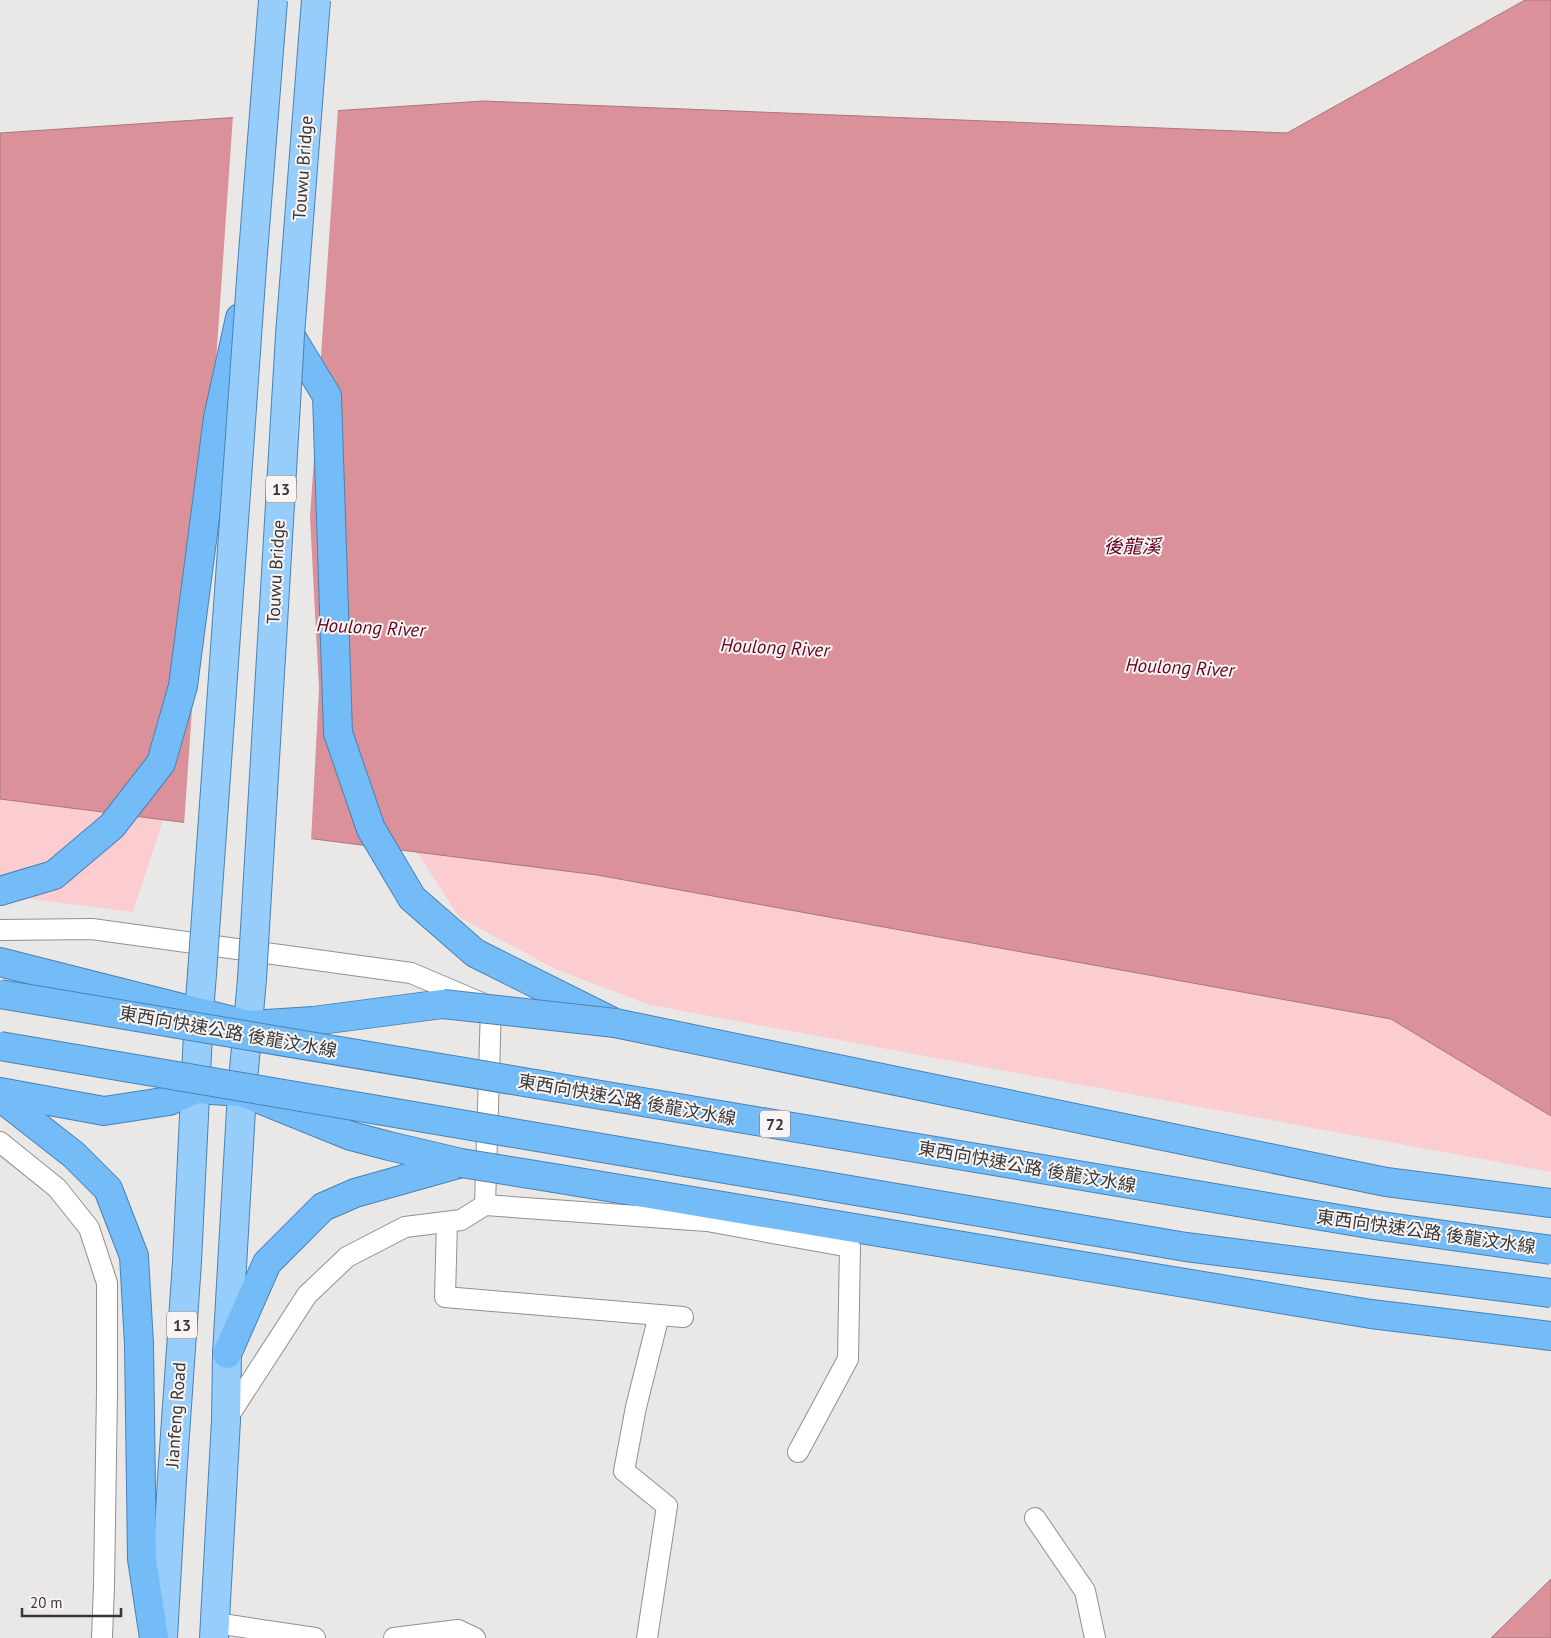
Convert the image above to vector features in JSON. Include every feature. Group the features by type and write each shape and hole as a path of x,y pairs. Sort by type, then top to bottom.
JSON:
{"highway":[{"path":"0,891 54,875 112,826 160,763 183,686 218,418 252,266"},
{"path":"290,335 327,396 338,733 371,829 412,898 475,953 615,1023"},
{"path":"9,964 248,1025 313,1021 443,1004 615,1023 1386,1182 1551,1203"},
{"name":"東西向快速公路 後龍汶水線","path":"0,994 1372,1225 1551,1250"},
{"path":"0,1046 1186,1247 1551,1293"},
{"path":"0,1092 104,1111 169,1101 196,1090 242,1092 351,1136 461,1163 1371,1314 1551,1336"},
{"path":"0,1097 74,1155 108,1188 134,1256 139,1344 142,1559 154,1638"},
{"path":"227,1354 267,1263 323,1207 355,1193 461,1163"}],"main road":[{"name":"13","path":"199,1012 252,266 273,0"},
{"name":"Touwu Bridge","path":"248,1025 290,335 316,0"},
{"name":"Jianfeng Road","path":"163,1638 187,1262 199,1012"},
{"name":"13","path":"215,1630 226,1420 227,1354 242,1092 248,1025"}],"lane":[{"path":"0,930 92,929 411,973 491,1008 485,1205"},
{"path":"0,1142 57,1188 89,1228 107,1283 107,1391 102,1638"},
{"path":"226,1420 307,1295 347,1257 405,1227 461,1220 485,1205 707,1221 850,1247 848,1359 798,1452"},
{"path":"447,1222 445,1297 683,1317"},
{"path":"647,1638 667,1506 624,1471 636,1407 659,1315"},
{"path":"1035,1518 1086,1591 1095,1638"},
{"path":"215,1630 315,1638"},
{"path":"394,1638 458,1630 476,1638"}],"shaded area":[{"path":"0,799 163,820 133,912 0,895"},
{"path":"417,852 597,875 1391,1019 1551,1116 1551,1172 650,1005 555,969 459,917"}],"water":[{"name":"後龍溪","path":"1525,0 1551,0 1551,1116 1391,1019 597,875 0,799 0,133 483,101 1287,133"},
{"path":"1551,1579 1551,1638 1491,1638"}],"pier":[{"path":"338,108 310,517 319,689 311,841 184,825 233,115"}],"water label":[{"name":"Houlong River","path":"371,627"},
{"name":"Houlong River","path":"775,647"},
{"name":"Houlong River","path":"1180,667"}]}
